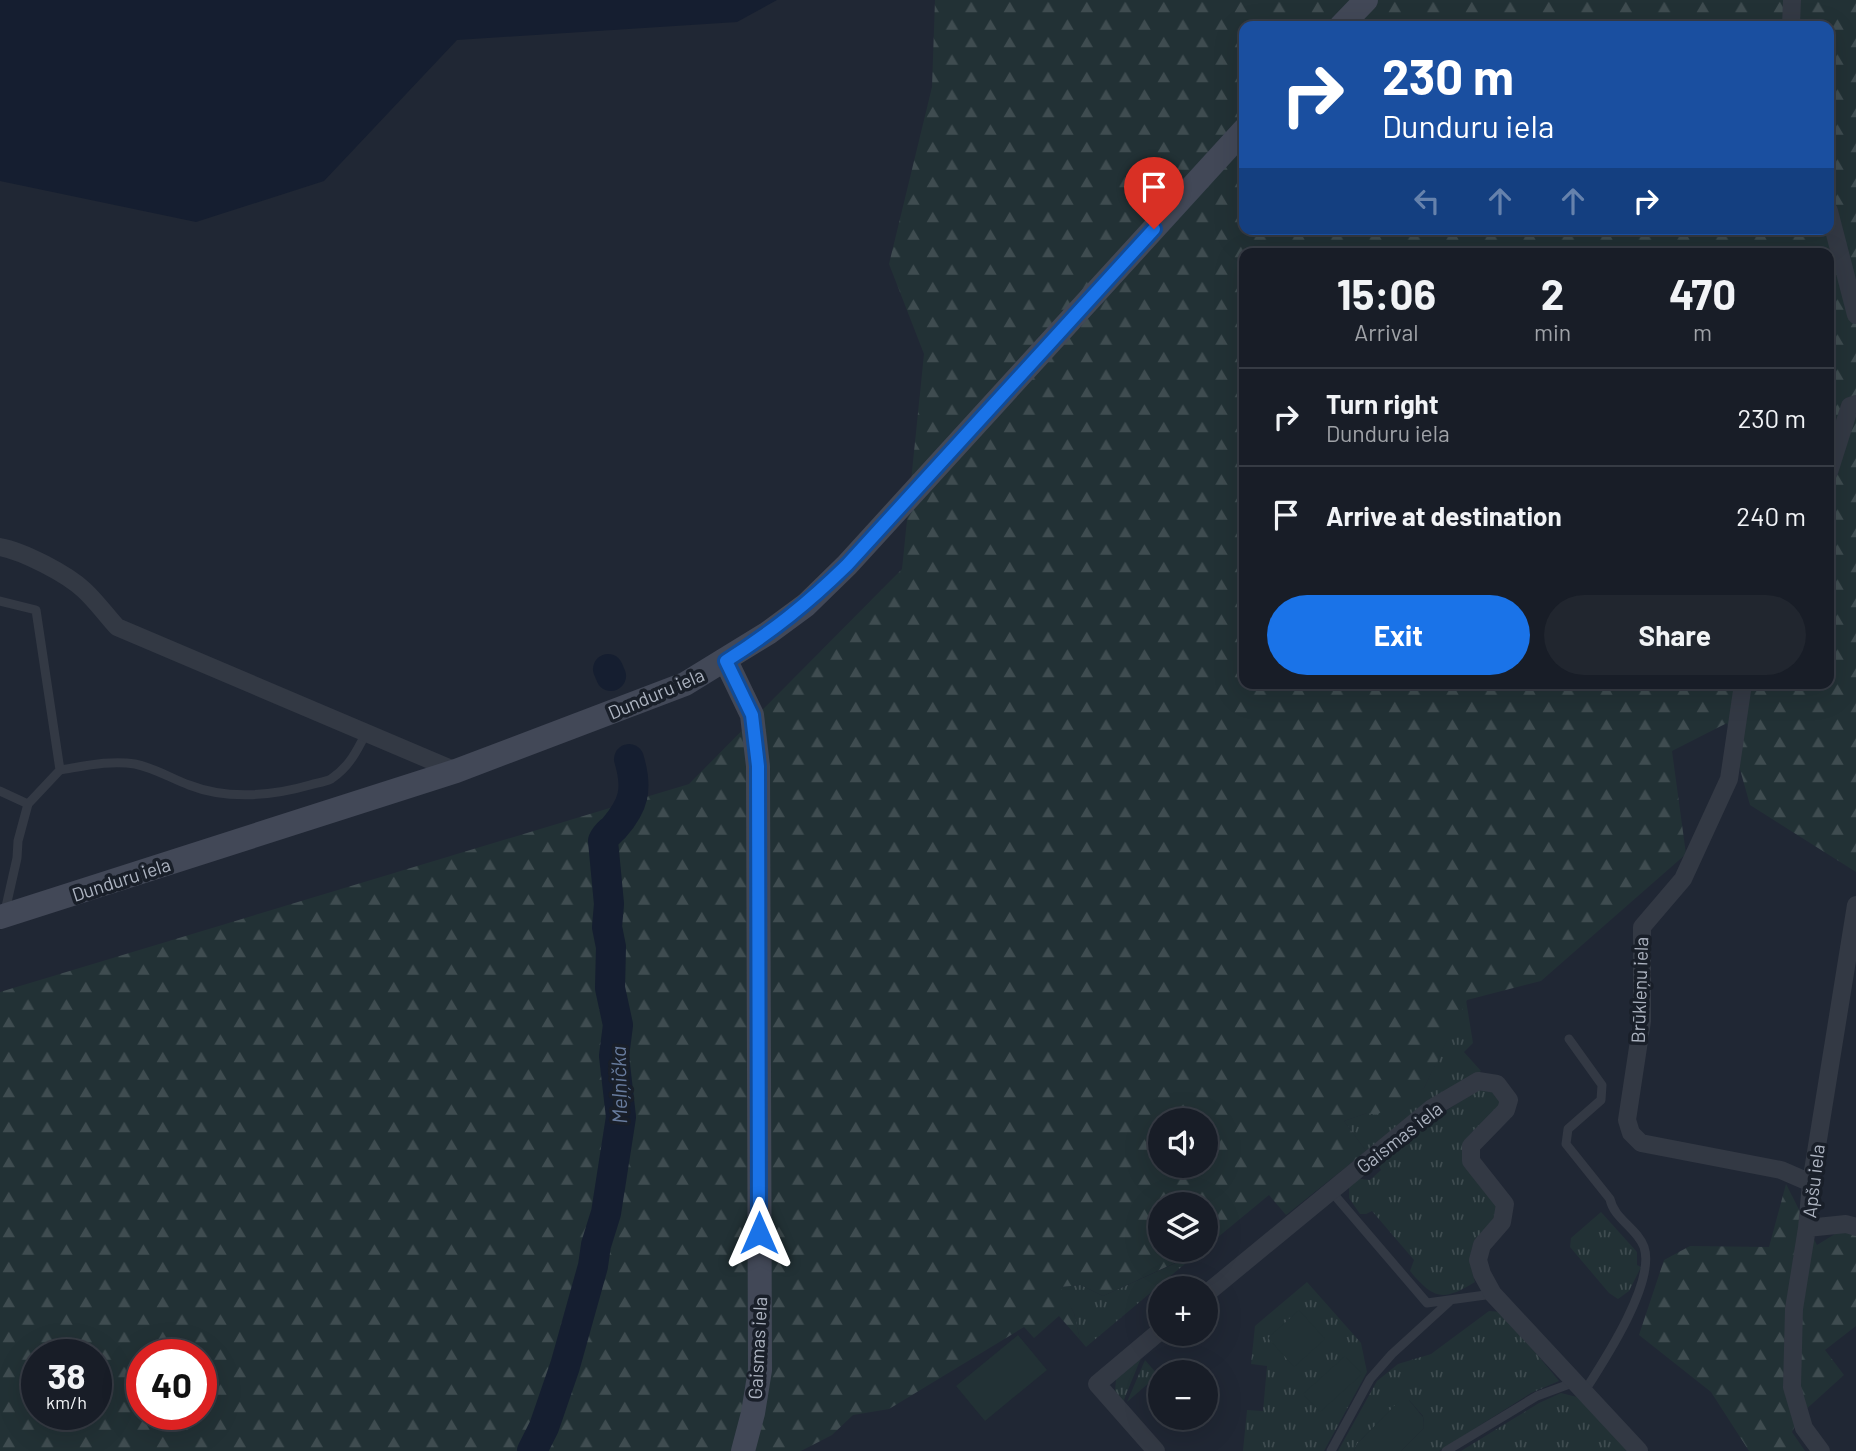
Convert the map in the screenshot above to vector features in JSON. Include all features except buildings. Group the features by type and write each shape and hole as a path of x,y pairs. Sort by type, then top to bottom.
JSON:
{"street":[{"path":"1346,21 1366,0"},
{"path":"1791,21 1792,0"},
{"name":"Dunduru iela","path":"2,917 456,771 685,684 726,661 806,605 847,565 1239,135"},
{"path":"1834,230 1856,315"},
{"path":"1834,456 1850,406 1856,404"},
{"path":"0,547 52,570 82,588 117,628 456,771"},
{"name":"Gaismas iela","path":"726,661 752,715 758,766 760,1370 743,1451"},
{"name":"Brūkleņu iela","path":"1742,689 1729,779 1683,879 1642,927 1642,1021 1627,1120 1631,1133 1641,1143 1782,1170 1811,1183"},
{"name":"Apšu iela","path":"1821,1451 1804,1428 1792,1387 1794,1308 1807,1228 1811,1183 1856,905"},
{"name":"Gaismas iela","path":"1218,1284 1432,1108 1478,1081 1497,1084 1509,1100 1506,1110 1471,1146 1471,1161 1505,1204 1502,1222 1482,1245 1478,1260 1482,1274 1493,1294 1639,1451"},
{"path":"1807,1228 1846,1224 1856,1227"},
{"path":"1148,1341 1097,1384 1156,1451"}],"lane":[{"path":"0,601 36,610 60,770"},
{"path":"2,917 28,804 60,770 112,762 132,764 158,769 190,785 222,793 254,795 298,789 329,780 352,761 366,733"},
{"path":"0,791 28,804"},
{"path":"1446,1451 1537,1396 1580,1387 1628,1319 1648,1259 1642,1242 1612,1207 1611,1199 1566,1144 1567,1129 1601,1100 1602,1085 1569,1039"},
{"path":"1331,1191 1427,1303 1493,1294"},
{"path":"1331,1451 1370,1379 1392,1354 1452,1300"}],"green space":[{"path":"935,0 1856,0 1856,872 1750,805 1727,723 1672,751 1686,854 1541,981 1467,1000 1424,1088 1376,1115 1367,1113 1344,1121 1366,1151 1286,1215 1269,1195 1218,1237 1218,1192 1148,1192 1148,1262 1177,1262 1103,1296 1081,1285 1060,1287 1074,1313 1080,1340 1059,1316 1034,1338 1024,1327 889,1409 853,1415 832,1435 801,1451 0,1451 0,992 689,784 902,569 924,354 889,264 932,87"},
{"path":"1466,1000 1473,1043 1464,1052 1481,1071 1422,1106 1366,1151 1344,1121 1424,1088"},
{"path":"1481,1088 1489,1088 1503,1104 1464,1142 1498,1208 1491,1225 1474,1244 1471,1253 1475,1282 1455,1293 1439,1294 1425,1287 1410,1271 1414,1260 1372,1211 1360,1214 1349,1198 1349,1183 1355,1178 1370,1180 1381,1170 1379,1158 1437,1111 1441,1114"},
{"path":"1786,1184 1817,1245 1843,1229 1856,1234 1856,1326 1825,1350 1844,1375 1802,1413 1792,1432 1805,1451 1749,1451 1711,1392 1639,1335 1664,1260 1690,1246 1769,1247"},
{"path":"1601,1212 1637,1252 1637,1265 1641,1267 1629,1291 1618,1299 1609,1293 1570,1247 1571,1238"},
{"path":"1178,1262 1187,1262 1171,1276 1148,1276 1148,1295 1086,1347 1080,1340 1074,1313 1059,1287 1081,1285 1103,1296"},
{"path":"1307,1282 1361,1343 1367,1372 1324,1451 1243,1451 1247,1410 1263,1411 1267,1366 1251,1364 1255,1326"},
{"path":"1299,1310 1325,1339 1294,1367 1268,1338"},
{"path":"1489,1311 1502,1312 1559,1381 1531,1393 1439,1451 1401,1451 1424,1428 1423,1416 1409,1400 1401,1400 1357,1444 1354,1451 1338,1451 1377,1381 1398,1364 1431,1354"},
{"path":"1018,1335 1047,1370 985,1421 956,1386"},
{"path":"1345,1356 1362,1374 1320,1412 1303,1394"},
{"path":"1141,1358 1123,1402 1115,1392 1116,1379"},
{"path":"1145,1360 1148,1363 1148,1384 1127,1402"},
{"path":"1561,1393 1581,1398 1628,1451 1461,1451 1539,1403"},
{"path":"1400,1400 1409,1400 1423,1417 1424,1428 1401,1451 1354,1451 1357,1444"}],"water":[{"path":"0,0 777,0 737,22 457,40 324,181 196,222 0,181"}],"waterway":[{"name":"Meļņička","path":"608,669 611,676"},
{"name":"Meļņička","path":"532,1451 544,1427 565,1366 593,1266 606,1213 621,1117 614,1056 618,1025 610,988 611,947 607,927 609,904 603,841 621,820 630,804 633,779 629,759"}],"route":[{"path":"759,1233 758,766 752,715 726,661 806,605 847,565 1154,229"}]}
